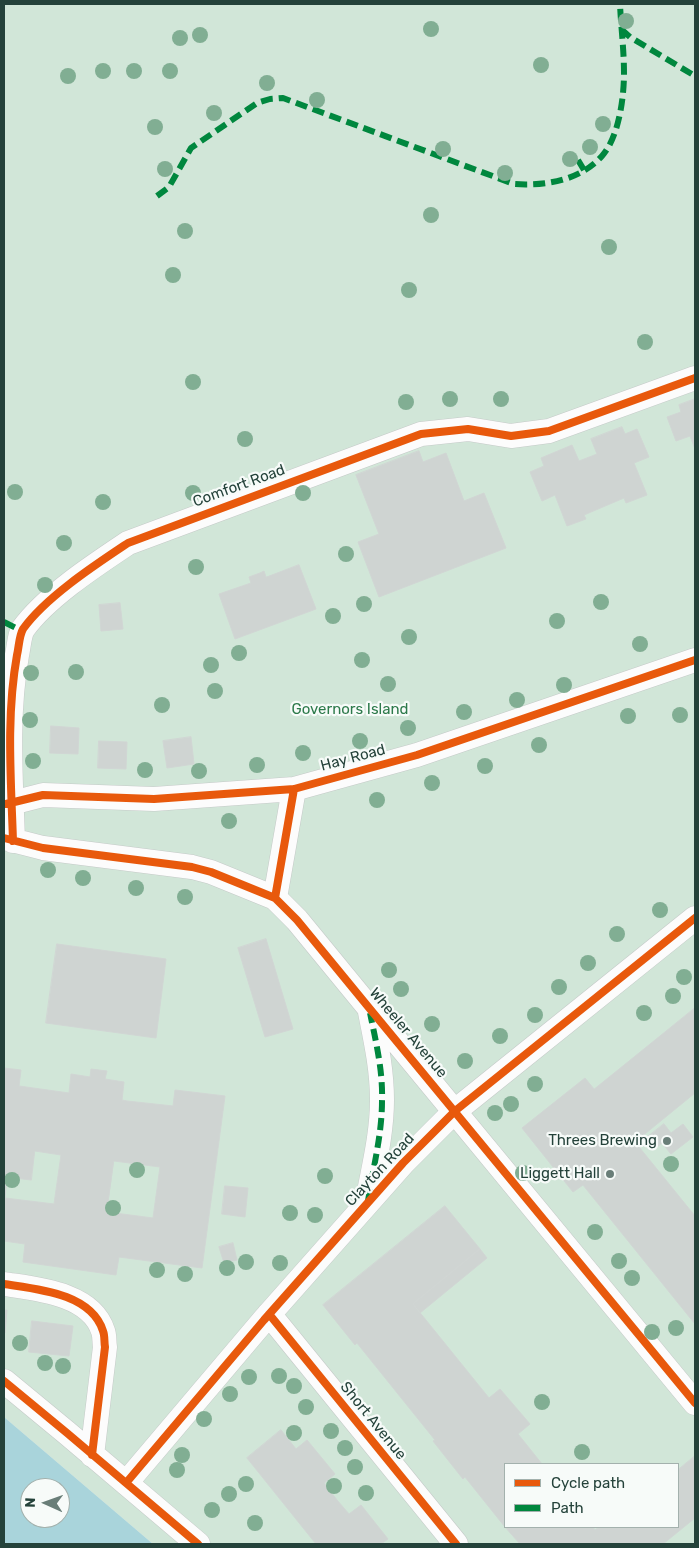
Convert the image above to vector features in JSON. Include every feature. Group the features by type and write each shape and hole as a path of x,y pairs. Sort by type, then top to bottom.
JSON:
{"street":[{"name":"Comfort Road","path":"8,840 13,626 42,608 92,567 128,543 421,434 468,429 511,436 549,431 695,378"},
{"name":"Hay Road","path":"8,804 43,795 154,798 294,789 417,755 695,660"},
{"path":"275,898 294,789"},
{"name":"Wheeler Avenue","path":"8,840 43,848 192,867 210,872 275,898 298,920 695,1403"},
{"name":"Clayton Road","path":"126,1483 269,1314 403,1163 455,1112 695,918"},
{"path":"367,1203 380,1134 382,1101 380,1063 370,1009"},
{"path":"4,1284 59,1294 86,1308 98,1320 104,1332 105,1347 92,1455"},
{"name":"Short Avenue","path":"269,1314 456,1544"},
{"path":"4,1381 198,1544"}],"green space":[{"name":"Governors Island","path":"4,4 695,4 695,1544 153,1544 4,1417"}],"water":[{"path":"4,1417 153,1544 4,1544"}],"building":[{"path":"695,399 695,449 690,436 676,441 667,417 681,412 679,405"},
{"path":"622,427 625,434 637,429 649,457 634,463 647,495 626,503 624,498 584,515 586,519 567,526 555,495 542,501 530,472 544,466 541,458 572,445 579,461 597,454 591,439"},
{"path":"419,451 423,462 446,453 464,501 484,493 506,548 379,597 358,542 379,534 356,475"},
{"path":"299,565 316,609 235,639 219,594 251,583 249,577 264,571 266,577"},
{"path":"120,603 123,629 101,631 99,605"},
{"path":"51,726 79,728 78,754 50,753"},
{"path":"191,737 194,764 167,768 163,741"},
{"path":"99,741 127,742 126,769 98,768"},
{"path":"266,939 293,1029 265,1037 238,948"},
{"path":"57,944 166,959 156,1038 46,1023"},
{"name":"Liggett Hall","path":"695,1008 695,1093 635,1142 695,1216 695,1324 583,1185 573,1192 522,1128 585,1078 594,1089"},
{"path":"4,1068 21,1070 19,1086 69,1093 71,1074 90,1077 91,1069 107,1071 105,1079 124,1082 122,1100 127,1101 173,1106 175,1090 225,1096 202,1268 119,1257 116,1275 23,1262 25,1244 4,1241","holes":["35,1151 61,1155 54,1204 5,1198 7,1177 31,1180","114,1161 160,1167 153,1218 107,1212"]},
{"name":"Threes Brewing","path":"664,1124 671,1133 683,1124 693,1137 671,1154 662,1143 653,1150 645,1139"},
{"path":"225,1186 248,1188 245,1217 222,1214"},
{"path":"445,1206 480,1249 413,1304 489,1398 500,1389 530,1424 518,1434 541,1463 504,1463 504,1526 465,1477 463,1479 433,1441 435,1440 357,1343 355,1345 323,1305"},
{"path":"233,1243 237,1260 224,1263 219,1247"},
{"path":"480,1249 487,1258 420,1313 413,1304"},
{"path":"4,1310 7,1310 5,1333 4,1332"},
{"path":"32,1321 73,1326 69,1356 29,1352"},
{"path":"281,1430 296,1449 307,1440 335,1474 324,1483 337,1500 349,1514 361,1505 388,1539 381,1544 316,1544 247,1458"},
{"path":"695,1456 695,1518 663,1544 520,1544 506,1528 594,1528 595,1530 598,1528 679,1528 679,1469"}],"marked path":[{"path":"157,196 169,187 191,148 257,103 283,98 514,184 549,183 572,176 583,171 602,156 608,148 616,128 622,105 624,83 620,4"},
{"path":"621,29 630,37 695,76"},
{"path":"578,160 584,170"},
{"path":"4,622 22,631"},
{"path":"368,1201 382,1114 380,1068 370,1013"}],"cycle path":[{"path":"13,841 10,724 11,701 21,635 23,629 44,605 101,561 128,543 421,434 468,429 511,436 549,431 695,378"},
{"path":"6,804 43,795 154,799 294,789 417,755 695,660"},
{"path":"275,898 294,789"},
{"path":"4,838 43,848 192,867 211,872 275,898 297,920 695,1403"},
{"path":"126,1483 264,1320 403,1163 455,1111 695,918"},
{"path":"4,1284 61,1295 87,1308 97,1318 104,1333 105,1347 92,1455"},
{"path":"269,1314 456,1544"},
{"path":"4,1381 198,1544"}],"place":[{"name":"Threes Brewing","path":"667,1141"},
{"name":"Liggett Hall","path":"610,1174"}]}
